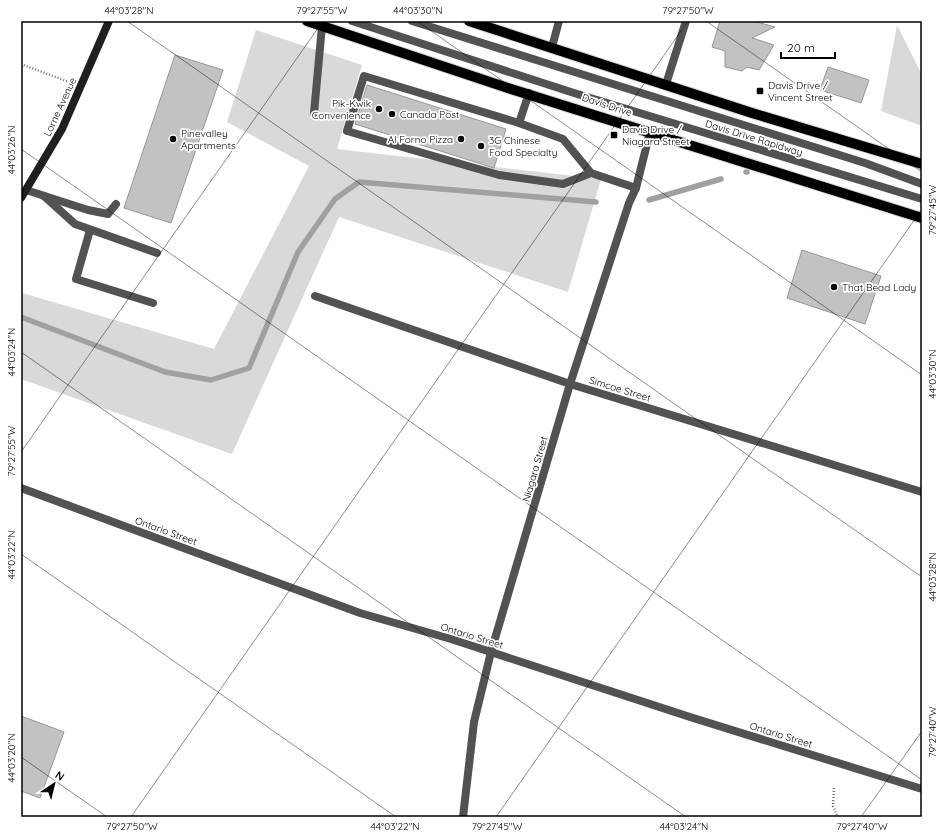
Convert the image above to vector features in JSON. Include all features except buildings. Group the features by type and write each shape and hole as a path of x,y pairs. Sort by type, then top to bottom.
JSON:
{"main road":[{"name":"Lorne Avenue","path":"21,198 62,128 109,21"},
{"name":"Davis Drive","path":"308,21 650,132 922,218"},
{"path":"469,21 752,113 922,164"}],"street":[{"name":"Davis Drive Rapidway","path":"352,21 574,94 922,199"},
{"name":"Davis Drive Rapidway","path":"412,21 865,163 922,184"},
{"path":"552,48 559,21"},
{"path":"666,84 686,21"},
{"path":"314,113 322,26"},
{"path":"591,173 563,184 499,175 346,131 364,76 519,123 563,139 591,173 636,188"},
{"path":"519,123 530,93"},
{"name":"Niagara Street","path":"463,817 474,722 491,652 570,384 629,203 636,188 650,132"},
{"path":"26,190 88,210 108,214 116,204"},
{"path":"44,196 75,224 157,253"},
{"path":"90,230 76,279 153,303"},
{"name":"Simcoe Street","path":"316,296 570,384 922,492"},
{"name":"Ontario Street","path":"21,488 360,613 491,652 684,715 922,789"}],"path":[{"path":"21,64 81,86"},
{"path":"834,788 833,806 838,817"}],"shaded area":[{"path":"897,25 920,71 922,72 922,126 881,111"},
{"path":"256,30 362,65 337,149 601,179 568,292 339,217 232,454 21,379 21,295 22,293 214,349 309,166 227,122"}],"waterway":[{"path":"649,200 721,179"},
{"path":"21,317 165,372 211,380 249,368 298,252 335,199 359,182 596,202"}],"place":[{"name":"Davis Drive / Vincent Street","path":"760,91"},
{"name":"Pik-Kwik Convenience","path":"379,109"},
{"name":"Canada Post","path":"392,114"},
{"name":"Davis Drive / Niagara Street","path":"614,135"},
{"name":"Pinevalley Apartments","path":"173,139"},
{"name":"Al Forno Pizza","path":"461,139"},
{"name":"3G Chinese Food Specialty","path":"481,146"},
{"name":"That Bead Lady","path":"834,287"}]}
